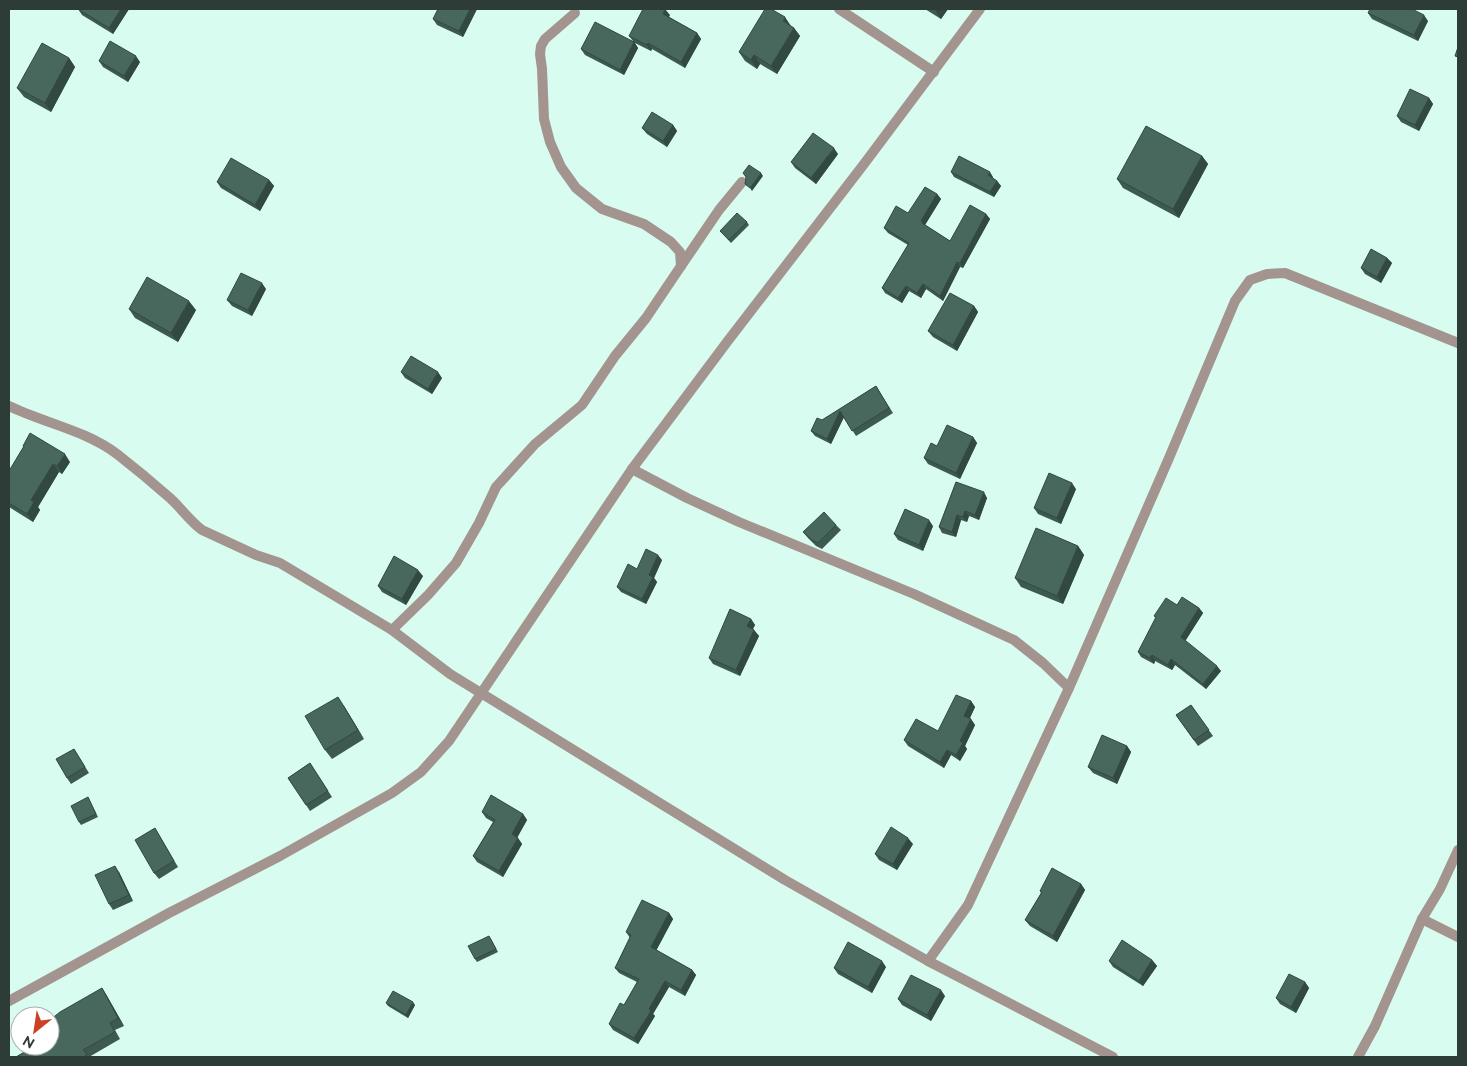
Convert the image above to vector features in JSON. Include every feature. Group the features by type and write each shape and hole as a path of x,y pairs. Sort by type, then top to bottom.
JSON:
{"street":[{"path":"839,9 934,72"},
{"path":"9,1001 163,916 280,856 392,793 421,772 449,740 632,469 980,9"},
{"path":"575,13 545,39 541,46 544,119 550,142 561,167 576,188 602,208 644,224 672,242 680,252 681,266"},
{"path":"392,630 428,595 456,563 479,523 496,487 535,444 582,405 616,356 646,318 708,225 742,182"},
{"path":"928,961 968,905 1069,688 1166,467 1235,301 1250,280 1267,274 1285,272 1457,340"},
{"path":"9,406 27,415 83,434 107,448 170,498 202,530 256,555 280,563 392,630 450,674 481,694 785,880 928,961 1112,1057"},
{"path":"632,469 687,498 739,522 904,590 1014,640 1069,688"},
{"path":"1358,1057 1375,1026 1422,919 1440,889 1458,850"},
{"path":"1422,919 1458,937"}],"building":[{"path":"78,9 121,9 109,28"},
{"path":"438,9 470,9 459,31 433,19"},
{"path":"643,9 665,9 663,14 697,33 681,62 648,43 647,45 629,36"},
{"path":"765,9 771,9 785,17 783,21 794,28 771,66 754,55 751,60 739,52"},
{"path":"1370,9 1412,9 1424,15 1414,35 1368,13"},
{"path":"595,22 634,42 620,70 581,49"},
{"path":"110,41 136,56 124,76 99,61"},
{"path":"42,43 69,58 45,103 17,88"},
{"path":"1410,89 1429,98 1415,125 1397,116"},
{"path":"652,112 673,125 663,141 642,128"},
{"path":"1146,126 1202,156 1173,209 1117,179"},
{"path":"813,133 834,148 811,178 791,162"},
{"path":"959,156 990,172 988,175 997,181 990,192 951,172"},
{"path":"231,158 269,180 255,205 217,182"},
{"path":"749,165 761,173 750,188 745,184 746,177 743,173"},
{"path":"925,187 937,194 921,221 950,241 970,205 986,214 960,263 957,262 940,296 923,284 917,293 906,286 898,298 882,288 909,243 884,228 896,206 908,213"},
{"path":"737,213 747,222 729,240 720,231"},
{"path":"1371,249 1387,258 1377,277 1361,268"},
{"path":"241,273 262,283 248,310 227,300"},
{"path":"147,277 189,301 171,333 129,309"},
{"path":"950,293 974,306 953,345 928,331"},
{"path":"411,356 438,372 428,389 401,372"},
{"path":"876,386 889,408 852,431 840,411 827,439 811,431 817,418 822,420"},
{"path":"947,425 973,437 956,473 924,458 931,443 937,446"},
{"path":"30,433 65,454 57,466 53,464 31,500 34,502 27,514 9,503 9,471"},
{"path":"1049,473 1072,483 1057,518 1034,508"},
{"path":"956,482 984,492 975,515 965,511 963,517 957,515 952,532 939,527"},
{"path":"905,509 929,520 919,545 894,534"},
{"path":"824,512 836,525 818,543 803,532"},
{"path":"1036,528 1078,546 1057,596 1015,578"},
{"path":"646,549 658,555 649,575 653,577 642,599 617,587 628,564 637,569"},
{"path":"394,556 418,570 402,599 378,586"},
{"path":"1182,597 1199,608 1181,637 1217,666 1203,684 1171,659 1168,665 1152,655 1150,658 1138,652 1156,617 1154,616 1166,598 1177,605"},
{"path":"730,609 751,619 747,626 754,630 736,670 709,658"},
{"path":"956,695 971,701 964,716 971,719 960,741 963,743 956,755 947,750 940,762 904,740 916,719 938,731"},
{"path":"338,697 358,730 325,750 305,716"},
{"path":"1191,705 1209,730 1194,740 1176,715"},
{"path":"1102,735 1127,746 1113,778 1088,767"},
{"path":"74,749 85,767 67,778 56,759"},
{"path":"310,763 328,791 306,805 288,778"},
{"path":"491,795 523,814 512,834 518,838 499,871 473,856 495,820 482,812"},
{"path":"88,797 96,814 79,822 71,806"},
{"path":"891,827 908,838 893,864 875,854"},
{"path":"155,828 174,861 154,873 135,840"},
{"path":"115,866 129,895 109,904 95,875"},
{"path":"1052,868 1081,884 1053,936 1025,920 1042,892 1040,891"},
{"path":"642,900 669,913 651,947 692,970 681,990 665,981 649,1009 651,1011 634,1038 609,1024 620,1003 624,1005 639,979 615,968 631,935 626,932"},
{"path":"489,936 496,949 475,959 468,946"},
{"path":"1122,940 1152,960 1139,981 1109,961"},
{"path":"848,942 882,961 868,987 834,968"},
{"path":"1289,974 1305,982 1291,1007 1276,998"},
{"path":"911,975 941,990 927,1015 898,999"},
{"path":"102,988 118,1018 110,1023 115,1032 83,1050 87,1054 84,1057 16,1057 60,1056 60,1012"},
{"path":"393,991 413,1002 406,1015 386,1003"}]}
